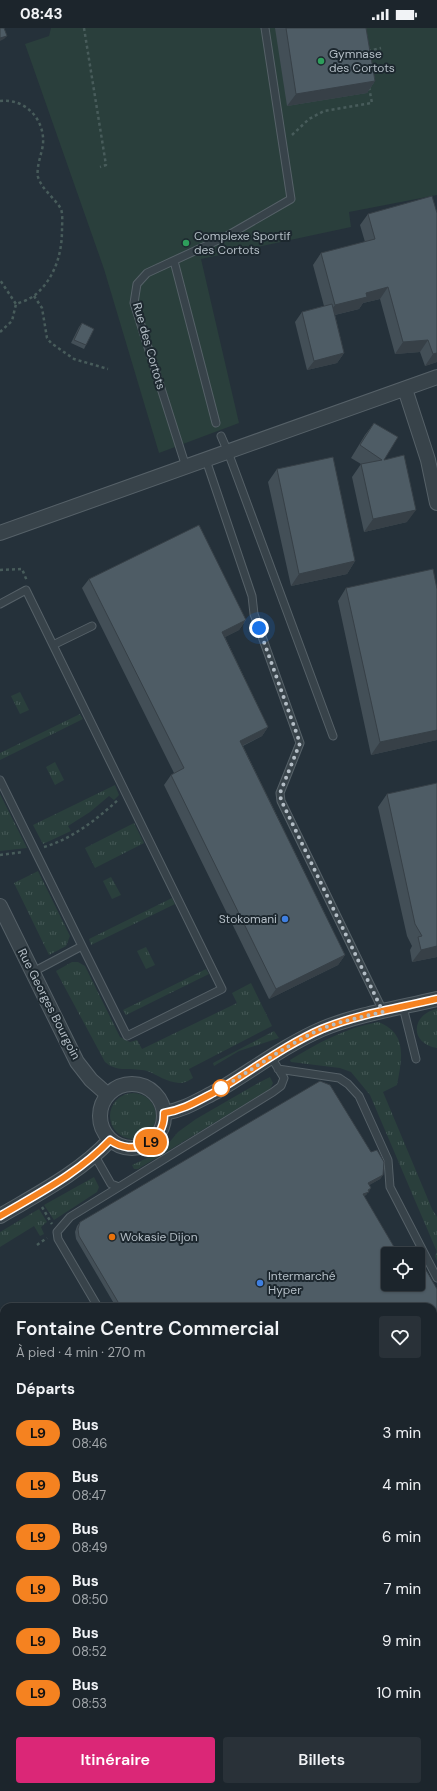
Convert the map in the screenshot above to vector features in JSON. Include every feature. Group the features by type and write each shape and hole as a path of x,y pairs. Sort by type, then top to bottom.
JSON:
{"street":[{"path":"0,533 437,377"},
{"path":"405,388 428,460 437,503"},
{"name":"Rue Georges Bourgoin","path":"0,906 77,1062 91,1080 108,1095"},
{"path":"164,1113 192,1105 274,1063 321,1029 346,1020 437,999"},
{"path":"131,1084 142,1086 152,1091 161,1103 164,1113 162,1128 156,1137 148,1144 139,1148 119,1146 110,1140 102,1129 100,1116 103,1103 108,1095 116,1088 131,1084"},
{"path":"0,1216 71,1174 95,1156 110,1140"}],"lane":[{"name":"Rue des Cortots","path":"186,467 134,304 137,284 147,273 226,236 291,199 265,28"},
{"path":"174,261 216,423"},
{"path":"221,436 333,736"},
{"path":"206,460 252,596 254,614 300,743 280,793 281,800 383,1012"},
{"path":"0,604 26,590 222,989 127,1036 0,780"},
{"path":"53,645 92,626"},
{"path":"33,972 82,946"},
{"path":"403,1007 416,1059"},
{"path":"96,1303 58,1239 57,1232 70,1217 273,1092 284,1081 274,1063"},
{"path":"274,1063 339,1078 348,1084 359,1096 388,1160 390,1187 437,1278"},
{"path":"95,1156 112,1184 119,1187"}],"path":[{"path":"84,28 106,165 100,167"},
{"path":"364,52 381,48"},
{"path":"283,143 309,119 324,111 372,104 368,81"},
{"path":"0,101 19,104 29,109 38,118 43,142 38,176 42,185 61,210 62,216 62,237 57,265 44,286 34,296 16,304"},
{"path":"0,280 16,304 12,321 0,332"},
{"path":"34,296 42,308 47,338 51,343 74,359 108,369"},
{"path":"0,570 22,569 29,585 26,590"},
{"path":"0,855 34,849 60,841 97,819 126,792"}],"green space":[{"name":"Complexe Sportif des Cortots","path":"51,28 437,28 437,195 349,212 351,227 201,259 239,423 159,453 104,269 25,44 49,36"},
{"path":"20,692 29,710 20,714 11,696"},
{"path":"80,714 83,719 0,760 0,753"},
{"path":"55,762 64,780 55,785 46,767"},
{"path":"115,785 119,795 114,800 109,796 90,812 68,826 71,831 43,844 33,825"},
{"path":"0,794 27,848 0,851"},
{"path":"134,823 144,843 95,868 85,848"},
{"path":"38,871 70,936 66,946 49,955 14,883"},
{"path":"111,877 121,895 112,899 103,881"},
{"path":"172,898 175,904 91,945 89,939"},
{"path":"146,947 155,965 146,969 137,951"},
{"path":"72,962 78,962 85,966 120,1037 130,1042 137,1040 142,1049 237,1003 232,993 251,983 272,1026 189,1069 193,1078 185,1082 179,1083 170,1081 142,1070 120,1069 105,1062 56,971"},
{"path":"206,969 209,974 126,1015 123,1010"},
{"path":"437,1009 437,1048 422,1041 418,1035 417,1029 418,1022 422,1017 428,1012"},
{"path":"378,1022 388,1027 399,1040 401,1057 397,1085 383,1092 432,1209 437,1217 437,1252 370,1095 351,1072 340,1068 291,1062 290,1060 343,1032"},
{"path":"274,1031 279,1038 239,1051 214,1066 213,1063"},
{"path":"270,1077 273,1083 270,1089 138,1169 134,1169 132,1165 162,1151 178,1132 196,1119"},
{"path":"138,1093 150,1099 155,1107 155,1125 150,1133 142,1138 128,1139 116,1133 111,1125 110,1111 116,1099 124,1094"},
{"path":"94,1177 99,1187 97,1192 54,1220 44,1205"},
{"path":"39,1209 47,1222 41,1227 44,1234 40,1236 34,1226 0,1247 0,1232"}],"building":[{"path":"0,28 4,28 7,36 0,38"},
{"name":"Gymnase des Cortots","path":"286,28 366,28 375,81 296,94"},
{"path":"432,196 437,213 437,353 433,354 428,340 403,342 388,287 366,293 367,297 335,305 321,253 375,239 368,214"},
{"path":"332,304 344,353 314,361 302,312"},
{"path":"82,323 94,329 86,345 74,340"},
{"path":"374,423 398,437 384,460 404,455 416,510 373,519 361,464 382,460 360,445"},
{"path":"333,457 355,561 299,574 277,469"},
{"path":"199,525 246,620 222,632 268,727 240,741 345,955 276,989 171,775 184,768 89,579"},
{"path":"433,569 437,589 437,730 380,742 346,588"},
{"path":"437,783 437,946 421,950 418,937 422,936 415,924 387,794"},
{"path":"320,1081 330,1085 371,1152 377,1150 384,1162 383,1175 368,1183 371,1188 368,1190 369,1192 363,1194 394,1247 381,1247 381,1291 425,1291 425,1268 437,1289 437,1303 119,1303 79,1236 78,1229 80,1222"}],"bus line":[{"name":"L9","path":"0,1216 71,1174 95,1156 110,1140 119,1146 129,1148 139,1148 148,1144 153,1141 162,1128 164,1113 192,1105 271,1057 321,1029 346,1020 437,999"}],"place":[{"name":"Gymnase des Cortots","path":"321,61"},
{"name":"Complexe Sportif des Cortots","path":"186,243"},
{"name":"Stokomani","path":"285,919"},
{"name":"Wokasie Dijon","path":"112,1237"},
{"name":"Intermarché Hyper","path":"260,1283"}],"route":[{"path":"221,1088 218,1090 271,1057 321,1029 346,1020 383,1012 281,800 280,793 300,743 259,628"}]}
